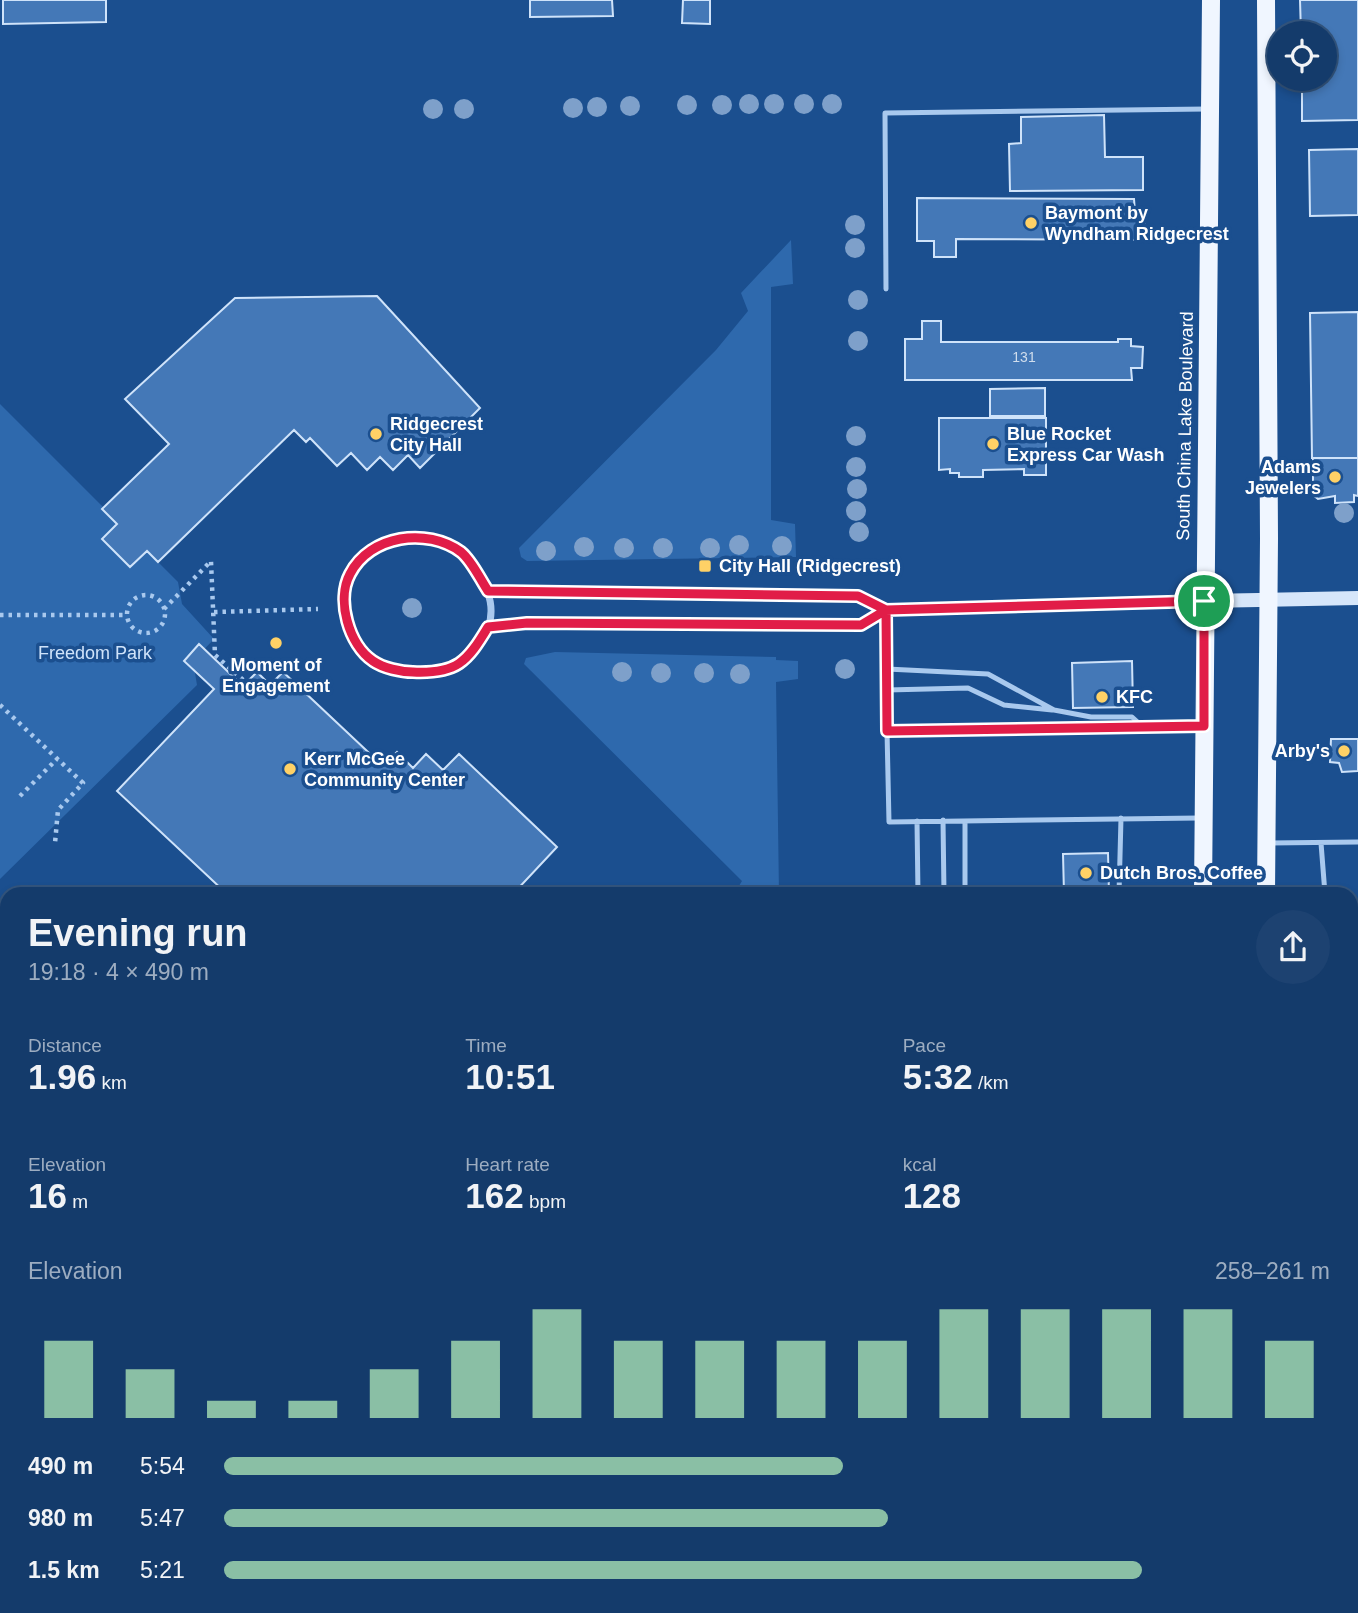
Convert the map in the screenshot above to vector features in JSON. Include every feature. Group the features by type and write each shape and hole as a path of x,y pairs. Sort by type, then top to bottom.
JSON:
{"main road":[{"name":"South China Lake Boulevard","path":"1203,887 1211,0"},
{"path":"1266,0 1266,887"}],"street":[{"path":"414,537 440,540 463,553 488,591 491,611 488,627 468,660 435,673 403,672 373,661 357,645 347,620 345,599 349,575 365,555 388,542 414,537"},
{"path":"488,591 858,596 886,610 1358,598"},
{"path":"488,627 527,623 861,625 886,610"}],"lane":[{"path":"886,289 885,113 1210,109"},
{"path":"886,610 889,822 1202,818"},
{"path":"887,669 988,674 1054,710"},
{"path":"887,690 968,688 1004,705 1091,717 1132,717 1143,728"},
{"path":"887,731 1204,726"},
{"path":"1119,887 1121,818"},
{"path":"943,820 944,887"},
{"path":"917,821 918,887"},
{"path":"965,821 965,887"},
{"path":"1321,842 1324,887"},
{"path":"1265,843 1358,842"}],"path":[{"path":"164,609 212,561 215,655 243,680"},
{"path":"147,594 158,599 164,609 163,622 148,633 135,631 126,615 130,602 147,594"},
{"path":"214,612 318,609"},
{"path":"0,615 126,615"},
{"path":"0,705 83,783 58,810 55,843"},
{"path":"20,796 57,759"}],"green space":[{"path":"791,240 793,284 771,287 771,520 795,524 796,557 527,561 521,557 519,548 716,350 748,311 741,293"},
{"name":"Freedom Park","path":"0,404 178,582 182,604 214,639 193,661 197,685 0,879"},
{"path":"555,652 776,657 776,660 798,661 798,679 776,682 779,887 738,887 742,881 524,664 526,658"}],"building":[{"path":"3,0 106,0 106,22 3,24"},
{"path":"530,0 612,0 613,16 530,17"},
{"path":"683,0 710,0 710,24 682,23"},
{"path":"1300,0 1358,0 1358,120 1302,121 1302,91 1337,91 1337,21 1301,21"},
{"path":"1104,115 1105,157 1143,157 1143,190 1010,191 1009,144 1021,143 1021,117"},
{"path":"1358,149 1358,215 1310,216 1309,150"},
{"name":"Baymont by Wyndham Ridgecrest","path":"917,198 1134,199 1135,212 1145,213 1144,240 956,239 956,257 934,257 934,241 917,241"},
{"name":"Ridgecrest City Hall","path":"377,296 480,408 420,468 408,455 393,470 380,457 367,470 351,453 337,466 310,438 306,442 294,430 158,562 147,551 130,567 102,539 117,524 102,509 169,444 125,399 235,298"},
{"path":"1358,312 1358,458 1312,458 1310,313"},
{"path":"922,321 941,321 941,342 1118,342 1118,339 1131,339 1131,346 1143,347 1142,368 1131,368 1132,380 905,380 905,339 922,339"},
{"path":"1045,388 1045,416 990,416 990,389"},
{"name":"Blue Rocket Express Car Wash","path":"939,418 1046,418 1046,475 1024,475 1024,469 983,470 983,477 959,477 959,473 950,473 950,469 939,470"},
{"name":"Adams Jewelers","path":"1313,458 1358,458 1358,496 1354,495 1354,502 1335,503 1335,496 1318,499 1313,495"},
{"name":"Kerr McGee Community Center","path":"199,644 243,686 257,672 270,685 283,672 383,766 397,752 413,768 426,754 443,770 459,754 557,847 520,887 220,887 117,791 214,689 184,661"},
{"path":"1132,661 1133,707 1073,708 1072,663"},
{"name":"Arby's","path":"1331,739 1358,739 1358,771 1342,772 1339,763 1330,762"},
{"name":"Dutch Bros. Coffee","path":"1108,853 1109,887 1064,887 1063,854"}],"place":[{"name":"Baymont by Wyndham Ridgecrest","path":"1031,223"},
{"name":"Ridgecrest City Hall","path":"376,434"},
{"name":"Blue Rocket Express Car Wash","path":"993,444"},
{"name":"Adams Jewelers","path":"1335,477"},
{"name":"City Hall (Ridgecrest)","path":"705,566"},
{"name":"Moment of Engagement","path":"276,643"},
{"name":"KFC","path":"1102,697"},
{"name":"Arby's","path":"1344,751"},
{"name":"Kerr McGee Community Center","path":"290,769"},
{"name":"Dutch Bros. Coffee","path":"1086,873"}],"route":[{"path":"1204,601 886,610 858,596 821,594 488,591 463,553 440,540 414,537 388,542 365,555 349,575 345,599 347,620 357,645 373,661 403,672 435,673 468,660 488,627 527,623 861,625 886,610 887,731 1204,726 1204,601"}]}
